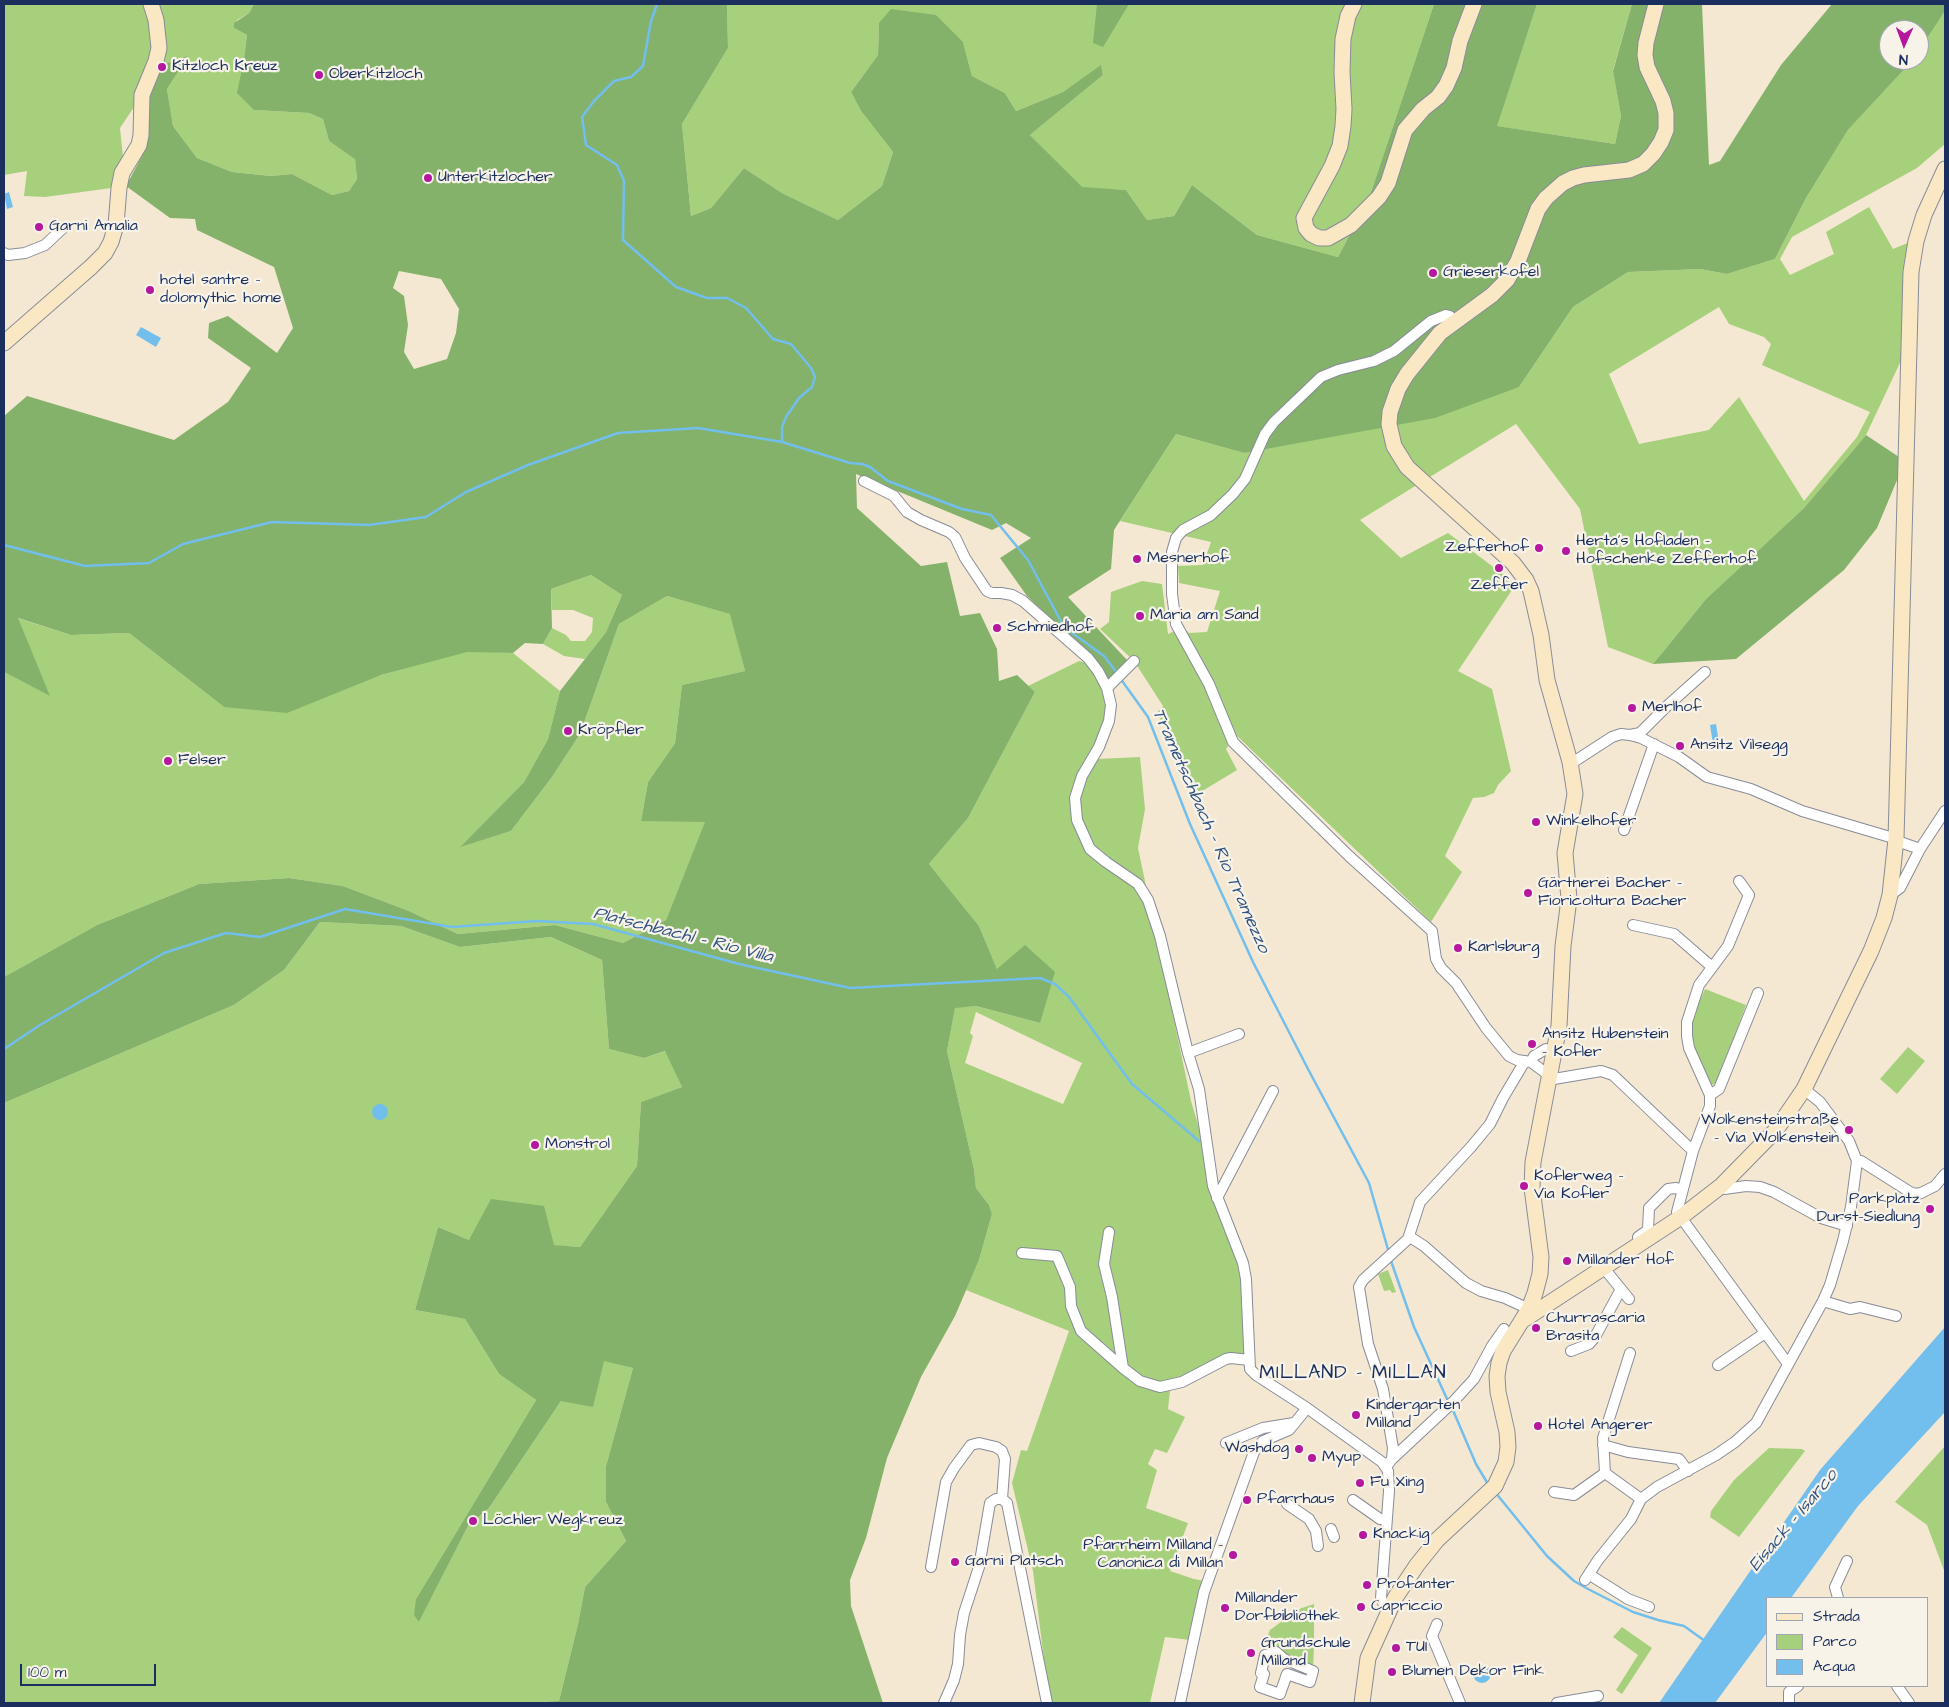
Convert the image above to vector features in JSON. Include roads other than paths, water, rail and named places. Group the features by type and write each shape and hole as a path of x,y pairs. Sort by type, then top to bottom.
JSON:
{"street":[{"path":"4,343 91,267 105,253 112,242 116,225 122,173 139,145 142,95 156,61 159,48 156,20 150,4"},
{"path":"1354,4 1348,16 1343,38 1344,126 1340,146 1332,166 1304,218 1306,228 1311,234 1319,238 1328,238 1351,225 1379,197 1388,183 1405,130 1423,109 1438,97 1446,86 1454,68 1460,41 1474,4"},
{"path":"1362,1703 1368,1658 1387,1612 1395,1598 1427,1552 1492,1489 1503,1472 1508,1447 1507,1432 1498,1392 1499,1363 1509,1340 1525,1315 1538,1285 1541,1257 1534,1206 1533,1162 1559,1026 1563,946 1569,900 1565,853 1575,787 1547,680 1534,603 1526,580 1510,560 1407,467 1394,446 1391,436 1390,412 1398,390 1421,354 1440,333 1492,294 1507,280 1518,261 1538,210 1554,190 1573,178 1584,175 1611,174 1629,170 1643,164 1661,142 1666,130 1666,113 1647,67 1645,54 1656,4"},
{"path":"1525,1315 1554,1299 1603,1267 1680,1216 1721,1186 1776,1130 1804,1089 1872,951 1890,895 1896,839 1911,272 1916,240 1924,215 1945,168"},
{"path":"4,253 8,255 25,253 38,248 45,245 63,228"},
{"path":"1454,321 1450,316 1446,315 1437,318 1394,351 1374,361 1338,370 1321,377 1274,422 1265,434 1245,478 1233,494 1211,514 1183,530 1176,538 1172,552 1172,594 1176,624 1209,684 1233,742 1350,856 1432,930 1436,959 1441,968 1456,982 1486,1028 1509,1056 1528,1062 1554,1079 1601,1071 1613,1075 1693,1151"},
{"path":"864,481 894,496 906,512 949,532 955,537 965,558 987,590 992,593 1012,595 1023,600 1088,658 1109,686 1111,705 1109,721 1105,735 1082,776 1075,798 1077,820 1090,849 1138,884 1148,900 1160,936 1188,1053 1202,1100 1213,1186 1244,1263 1250,1369 1256,1375 1389,1463"},
{"path":"1109,686 1131,664"},
{"path":"1630,735 1640,733 1647,728 1666,707 1705,672"},
{"path":"1570,762 1612,737 1622,734 1630,735 1641,738 1679,757 1708,777 1751,789 1802,811 1896,839 1920,849"},
{"path":"1624,830 1654,744"},
{"path":"1890,895 1900,888 1920,849 1945,811"},
{"path":"1739,881 1749,895 1728,946 1699,985 1689,1013 1687,1036 1694,1062 1710,1095 1710,1106 1693,1151 1677,1212 1788,1364"},
{"path":"1633,925 1674,934 1712,967"},
{"path":"1710,1095 1719,1089 1758,993"},
{"path":"1188,1053 1239,1034"},
{"path":"1387,1612 1381,1598 1390,1478 1389,1463 1393,1448 1383,1389 1368,1344 1360,1287 1363,1280 1406,1243 1410,1237 1420,1202 1490,1124 1503,1098 1528,1062 1546,1049"},
{"path":"1649,1607 1628,1599 1587,1578 1598,1560 1631,1520 1641,1499 1657,1487 1729,1446 1756,1423 1830,1285 1847,1226 1857,1161 1849,1141 1820,1102 1804,1089"},
{"path":"1217,1198 1273,1091"},
{"path":"1857,1161 1861,1161 1910,1192 1921,1193 1934,1186 1945,1174"},
{"path":"1721,1186 1724,1189 1746,1186 1760,1187 1774,1192 1821,1218 1847,1226"},
{"path":"1638,1237 1648,1230 1649,1208 1668,1189 1676,1188 1682,1190"},
{"path":"1109,1232 1104,1264 1112,1297 1123,1368"},
{"path":"1410,1237 1424,1246 1466,1283 1481,1291 1505,1298 1525,1315"},
{"path":"1022,1253 1057,1256 1070,1287 1071,1306 1081,1331 1134,1377 1147,1384 1160,1386 1182,1382 1226,1359 1249,1360"},
{"path":"1603,1267 1629,1299"},
{"path":"1538,1285 1554,1299"},
{"path":"1571,1351 1589,1344 1595,1337 1621,1289"},
{"path":"1823,1301 1850,1309 1860,1307 1896,1316"},
{"path":"1389,1463 1449,1406 1474,1379 1492,1346 1504,1329"},
{"path":"1718,1366 1765,1333"},
{"path":"1605,1473 1603,1438 1630,1353"},
{"path":"1180,1703 1206,1585 1254,1452 1263,1441 1289,1430 1306,1408"},
{"path":"1226,1443 1262,1428 1294,1423"},
{"path":"931,1567 946,1482 971,1445 978,1443 996,1447 1002,1451 1005,1459 1002,1499"},
{"path":"1603,1445 1628,1452 1679,1459 1688,1471"},
{"path":"1554,1492 1574,1495 1605,1473"},
{"path":"1605,1473 1641,1499"},
{"path":"944,1703 954,1680 958,1664 964,1613 979,1567 990,1502 996,1499 1002,1499 1007,1503 1046,1703"},
{"path":"1353,1500 1380,1519"},
{"path":"1287,1504 1309,1519 1316,1531 1318,1546"},
{"path":"1838,1597 1835,1587 1847,1561"},
{"path":"1437,1624 1432,1636 1460,1703"},
{"path":"1276,1652 1284,1659 1313,1671 1313,1677 1310,1682 1287,1674 1280,1694 1260,1687 1264,1674 1261,1673 1265,1655 1276,1652"},
{"path":"1279,1664 1313,1677"},
{"path":"1789,1703 1789,1692 1796,1687"},
{"path":"1898,1687 1909,1703"},
{"path":"1557,1703 1598,1696"}],"water":[{"path":"9,192 13,207 7,209 4,194"},
{"path":"141,327 161,338 156,347 136,335"},
{"path":"1716,724 1719,743 1713,744 1710,725"},
{"path":"377,1104 383,1104 388,1109 386,1118 377,1120 372,1115 372,1109"},
{"name":"Eisack - Isarco","path":"1945,1327 1945,1412 1858,1506 1792,1597 1766,1597 1766,1634 1715,1703 1659,1703 1820,1470"},
{"path":"1482,1665 1488,1668 1491,1674 1488,1680 1482,1683 1476,1680 1473,1674 1476,1668"}],"waterway":[{"path":"657,4 651,21 643,66 631,77 614,81 594,101 582,117 586,145 617,165 624,181 623,240 676,287 707,298 727,298 746,308 773,339 791,344 811,368 815,377 812,387 799,398 786,417 782,427 782,442"},
{"name":"Trametschbach - Rio Tramezzo","path":"4,545 85,566 149,563 183,544 272,522 369,525 426,517 466,492 528,465 618,433 698,428 782,442 850,463 862,464 870,467 888,481 962,509 991,515 1028,560 1064,627 1104,656 1117,673"},
{"name":"Trametschbach - Rio Tramezzo","path":"1120,678 1148,717 1190,824 1253,962 1369,1183 1389,1253"},
{"name":"Platschbachl - Rio Villa","path":"4,1049 40,1025 164,953 226,933 260,937 345,909 452,927 537,921 593,924 739,964 850,988 1040,978 1055,984 1069,997 1132,1084 1199,1141"},
{"name":"Trametschbach - Rio Tramezzo","path":"1390,1258 1414,1327 1448,1401"},
{"name":"Trametschbach - Rio Tramezzo","path":"1452,1408 1476,1464 1488,1484"},
{"name":"Trametschbach - Rio Tramezzo","path":"1495,1492 1547,1556 1574,1581 1633,1612 1684,1626 1705,1641"}],"place":[{"name":"Kitzloch Kreuz","path":"162,67"},
{"name":"Oberkitzloch","path":"319,75"},
{"name":"Unterkitzlocher","path":"428,178"},
{"name":"Garni Amalia","path":"39,227"},
{"name":"Grieserkofel","path":"1433,273"},
{"name":"hotel santre - dolomythic home","path":"150,290"},
{"name":"Zefferhof","path":"1539,548"},
{"name":"Herta's Hofladen - Hofschenke Zefferhof","path":"1566,551"},
{"name":"Mesnerhof","path":"1137,559"},
{"name":"Zeffer","path":"1499,568"},
{"name":"Maria am Sand","path":"1140,616"},
{"name":"Schmiedhof","path":"997,628"},
{"name":"Merlhof","path":"1632,708"},
{"name":"Kröpfler","path":"568,731"},
{"name":"Ansitz Vilsegg","path":"1680,746"},
{"name":"Felser","path":"168,761"},
{"name":"Winkelhofer","path":"1536,822"},
{"name":"Gärtnerei Bacher - Fioricoltura Bacher","path":"1528,893"},
{"name":"Karlsburg","path":"1458,948"},
{"name":"Ansitz Hubenstein - Kofler","path":"1532,1044"},
{"name":"Wolkensteinstraße - Via Wolkenstein","path":"1849,1130"},
{"name":"Monstrol","path":"535,1145"},
{"name":"Koflerweg - Via Kofler","path":"1524,1186"},
{"name":"Parkplatz Durst-Siedlung","path":"1930,1209"},
{"name":"Millander Hof","path":"1567,1261"},
{"name":"Churrascaria Brasita","path":"1536,1328"},
{"name":"Kindergarten Milland","path":"1356,1415"},
{"name":"Hotel Angerer","path":"1538,1426"},
{"name":"Washdog","path":"1299,1449"},
{"name":"Myup","path":"1312,1458"},
{"name":"Fu Xing","path":"1360,1483"},
{"name":"Pfarrhaus","path":"1247,1500"},
{"name":"Löchler Wegkreuz","path":"473,1521"},
{"name":"Knackig","path":"1363,1535"},
{"name":"Pfarrheim Milland - Canonica di Millan","path":"1233,1555"},
{"name":"Garni Platsch","path":"955,1562"},
{"name":"Profanter","path":"1367,1585"},
{"name":"Capriccio","path":"1361,1607"},
{"name":"Millander Dorfbibliothek","path":"1225,1608"},
{"name":"TUI","path":"1396,1648"},
{"name":"Grundschule Milland","path":"1251,1653"},
{"name":"Blumen Dekor Fink","path":"1392,1672"}],"district":[{"name":"MILLAND - MILLAN","path":"1353,1374"}]}
